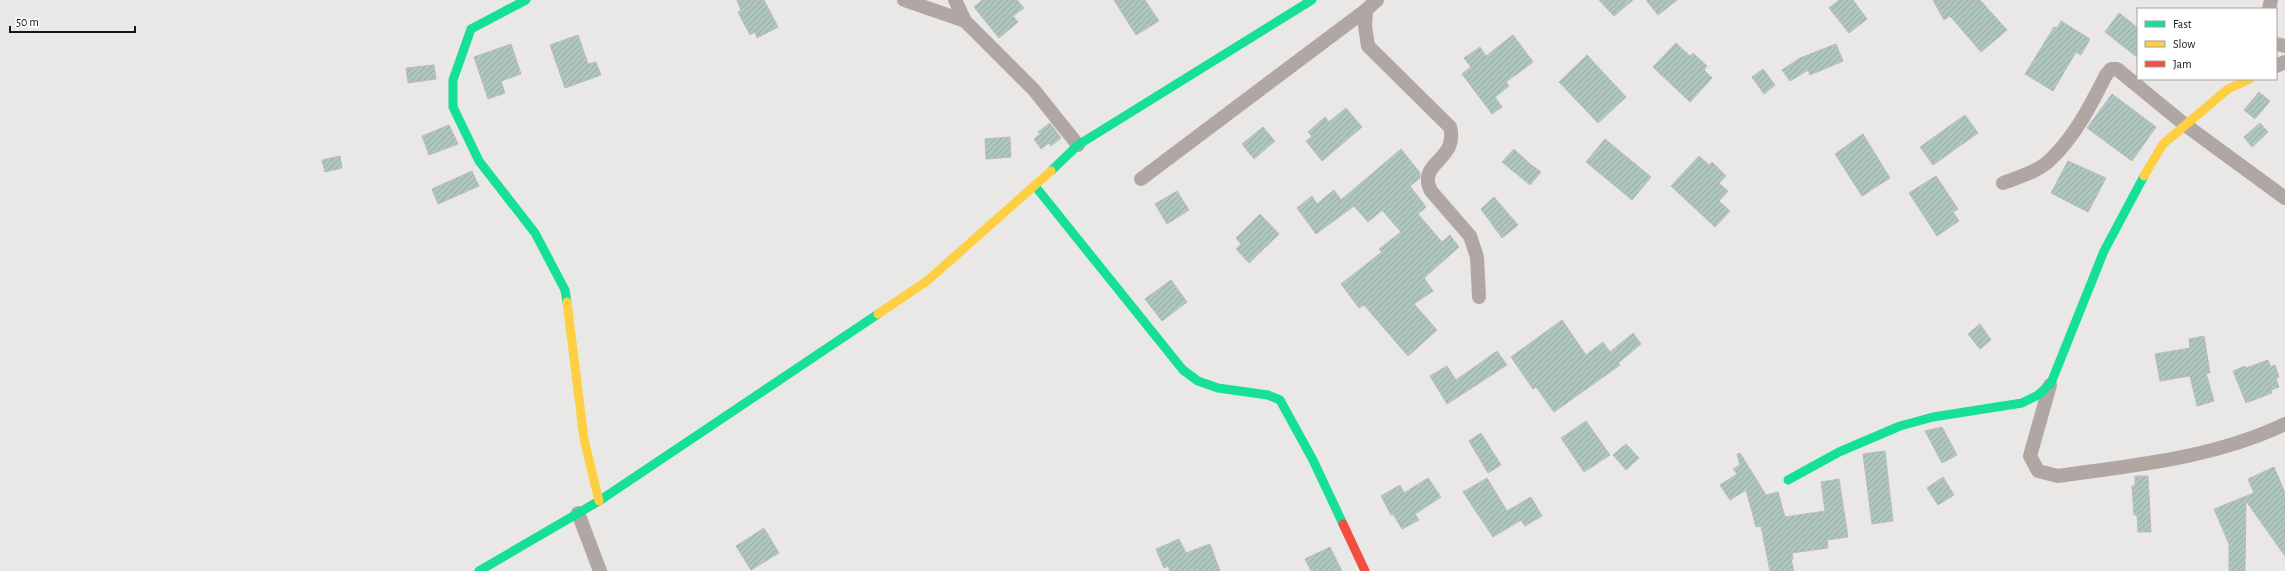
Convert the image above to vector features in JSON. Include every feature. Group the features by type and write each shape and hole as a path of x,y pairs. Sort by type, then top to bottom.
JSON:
{"street":[{"path":"526,0 472,29 453,80 453,106 479,160 535,233 565,290 584,439 599,501"},
{"path":"904,0 965,21"},
{"path":"955,0 965,21 1034,90 1078,145"},
{"path":"479,571 599,501 927,281 1035,186 1078,145 1312,0"},
{"path":"1141,179 1366,10 1377,0"},
{"path":"1366,10 1365,26 1368,46 1450,127 1453,138 1449,149 1428,173 1427,183 1431,191 1470,236 1477,256 1479,296"},
{"path":"2003,183 2031,172 2052,159 2073,131 2111,69 2117,69 2124,73 2184,124 2285,198"},
{"path":"2248,80 2228,89 2184,124 2163,144 2140,182 2104,251 2051,383 2030,456 2038,471 2058,476 2180,458 2237,445 2285,424"},
{"path":"1035,186 1183,370 1198,381 1218,388 1268,394 1280,400 1313,460 1364,571"},
{"path":"1788,480 1839,452 1900,426 1933,417 2022,403 2038,395 2051,383"},
{"path":"578,513 600,571"},
{"path":"501,558 506,571"}],"building":[{"path":"737,0 764,0 778,27 757,38 755,32 750,35 738,12 741,10"},
{"path":"982,0 1017,0 1024,8 1013,16 1018,22 999,38 974,7"},
{"path":"1114,0 1145,0 1159,21 1136,35"},
{"path":"1599,0 1633,0 1614,16"},
{"path":"1646,0 1677,0 1658,15"},
{"path":"1839,0 1853,0 1867,19 1849,33 1829,8"},
{"path":"1933,0 1980,0 2007,30 1981,52 1950,16 1944,20"},
{"path":"2119,13 2137,27 2137,57 2105,32"},
{"path":"2061,21 2090,39 2081,55 2076,52 2053,91 2025,74 2054,27 2057,28"},
{"path":"578,35 588,64 596,62 601,75 565,88 550,45"},
{"path":"1513,35 1533,62 1506,82 1509,86 1495,97 1502,107 1492,114 1462,74 1471,67 1464,58 1480,47 1486,56"},
{"path":"1676,43 1690,56 1693,53 1707,66 1704,70 1712,78 1690,102 1653,67"},
{"path":"511,44 521,74 501,81 505,93 488,99 474,57"},
{"path":"1836,44 1843,61 1810,75 1808,70 1790,81 1782,70 1800,58"},
{"path":"1587,55 1626,97 1598,123 1559,82"},
{"path":"434,65 436,79 408,83 406,68"},
{"path":"1763,69 1775,85 1764,94 1752,77"},
{"path":"2259,92 2270,101 2255,119 2244,110"},
{"path":"2112,94 2156,127 2132,161 2087,128"},
{"path":"1346,108 1362,127 1322,161 1306,141 1312,136 1308,132 1325,117 1329,122"},
{"path":"1965,115 1978,133 1933,165 1920,147"},
{"path":"1050,123 1061,138 1051,146 1049,143 1041,149 1034,139 1040,134 1038,132"},
{"path":"2260,123 2268,132 2252,147 2244,137"},
{"path":"449,125 458,144 429,155 422,136"},
{"path":"1263,127 1275,141 1254,159 1242,144"},
{"path":"1863,134 1890,178 1862,196 1835,154"},
{"path":"1010,137 1011,157 986,159 985,139"},
{"path":"1605,139 1651,177 1632,200 1586,162"},
{"path":"1401,149 1420,173 1420,178 1410,186 1426,207 1418,214 1442,242 1450,235 1459,247 1424,278 1433,291 1414,304 1437,330 1408,356 1364,305 1359,308 1341,284 1382,252 1379,249 1401,232 1382,210 1368,222 1354,206 1316,234 1297,208 1312,196 1317,204 1334,190 1341,200"},
{"path":"1514,149 1541,172 1530,185 1502,162"},
{"path":"340,156 342,168 325,172 322,160"},
{"path":"1699,156 1709,165 1712,162 1726,176 1719,183 1728,191 1719,201 1730,211 1715,227 1671,186"},
{"path":"2068,161 2106,178 2088,212 2051,193"},
{"path":"472,171 479,186 438,204 432,189"},
{"path":"1936,176 1958,209 1953,212 1959,221 1937,236 1909,193"},
{"path":"1177,191 1189,210 1167,224 1155,204"},
{"path":"1494,197 1518,225 1502,238 1481,209"},
{"path":"1260,214 1279,234 1249,263 1236,249 1241,244 1236,238"},
{"path":"1171,280 1187,302 1162,321 1145,299"},
{"path":"1562,320 1586,355 1603,342 1610,352 1633,333 1641,344 1618,363 1620,365 1554,412 1536,387 1533,389 1511,357"},
{"path":"1980,324 1991,340 1980,349 1968,334"},
{"path":"2204,336 2210,373 2206,373 2214,401 2197,406 2190,376 2160,381 2155,354 2190,348 2189,339"},
{"path":"1497,351 1507,365 1447,404 1430,376 1447,366 1456,380"},
{"path":"2268,360 2271,367 2275,365 2279,377 2276,379 2279,387 2271,390 2272,393 2246,403 2233,371"},
{"path":"1586,421 1610,455 1584,472 1561,438"},
{"path":"1942,427 1957,455 1942,463 1925,431"},
{"path":"1481,433 1501,465 1488,473 1469,441"},
{"path":"1626,444 1639,458 1626,470 1613,455"},
{"path":"1885,451 1893,521 1872,524 1863,454"},
{"path":"1740,453 1766,495 1778,492 1785,517 1825,511 1821,482 1839,479 1848,537 1827,540 1828,548 1792,553 1793,559 1791,559 1794,571 1770,571 1761,526 1756,527 1746,490 1730,500 1720,485 1737,474 1733,469 1740,465 1737,454"},
{"path":"2274,467 2285,493 2285,556 2246,501 2245,571 2229,571 2229,544 2214,509 2254,493 2248,479"},
{"path":"2135,476 2148,476 2151,532 2138,532 2137,515 2134,515 2132,486 2135,486"},
{"path":"1943,477 1954,495 1938,505 1927,488"},
{"path":"1428,478 1441,497 1415,514 1419,520 1402,529 1393,514 1391,515 1381,496 1400,485 1404,493"},
{"path":"1487,478 1507,511 1531,497 1542,516 1525,526 1521,520 1493,537 1463,492"},
{"path":"764,528 779,553 751,570 736,546"},
{"path":"1179,539 1186,553 1210,544 1220,571 1170,571 1168,566 1164,568 1156,549"},
{"path":"1330,547 1342,571 1311,571 1305,559"}],"traffic: fast":[{"path":"526,0 471,29 453,80 453,107 479,161 535,233 565,290 567,302"},
{"path":"1051,171 1078,145 1312,0"},
{"path":"1788,480 1839,452 1900,426 1933,417 2022,403 2038,395 2051,383 2104,251 2144,176"},
{"path":"1035,186 1183,370 1198,381 1218,388 1268,395 1280,400 1313,460 1343,524"},
{"path":"479,571 599,501 878,314"}],"traffic: slow":[{"path":"2144,176 2163,144 2228,89 2248,80"},
{"path":"878,314 927,281 1051,171"},
{"path":"567,302 584,439 599,501"}],"traffic: jam":[{"path":"1343,524 1365,571"}]}
